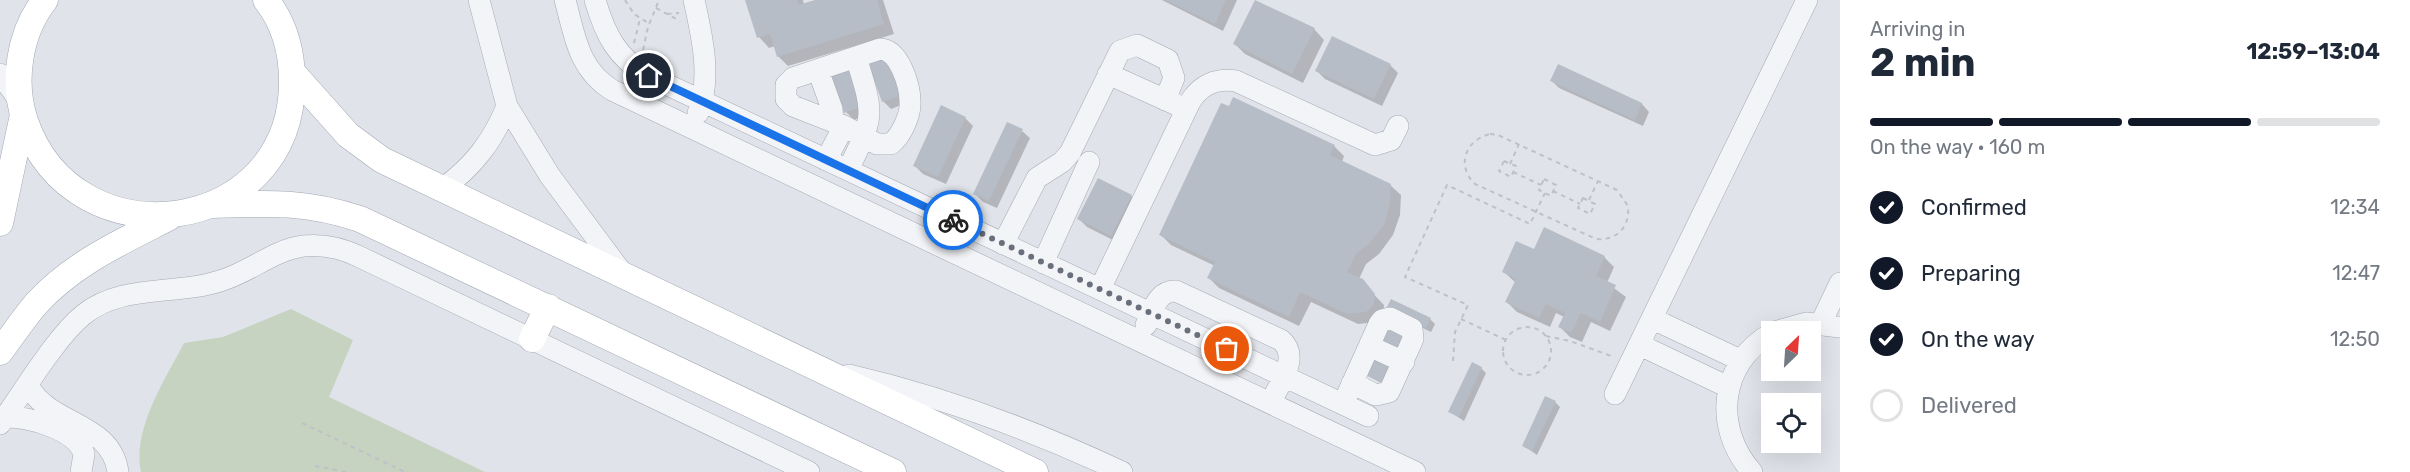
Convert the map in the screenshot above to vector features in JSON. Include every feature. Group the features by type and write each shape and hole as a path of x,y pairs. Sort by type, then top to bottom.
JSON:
{"main road":[{"path":"0,223 21,107 22,49 29,26 45,0"},
{"path":"266,0 285,36"},
{"path":"213,205 248,182 266,162 279,140 288,116 292,72 285,36 288,0"},
{"path":"292,72 358,144 382,160 1035,472"},
{"path":"21,107 40,154 54,172 80,193 109,209 131,214 173,216"},
{"path":"0,352 32,309 64,278 101,253 173,216 213,205 290,202 337,211 382,228 893,472"},
{"path":"532,339 548,307"}],"street":[{"path":"479,0 507,106 550,176 624,276"},
{"path":"565,0 578,49 591,74 612,90 1415,472"},
{"path":"595,0 608,37 621,56 639,71 1368,416"},
{"path":"692,128 703,102 705,75 694,0"},
{"path":"1616,394 1807,0"},
{"path":"1003,244 1037,178 1062,162 1070,153 1120,51 1131,46 1143,47 1163,57 1172,66 1174,78 1165,100"},
{"path":"880,49 893,53 910,102 908,115 895,141 882,146 838,123 793,106 785,95 786,85 793,78 856,57 880,49"},
{"path":"848,170 864,136 870,110 856,57"},
{"path":"818,70 838,123 826,160"},
{"path":"0,74 21,107"},
{"path":"1108,74 1186,109"},
{"path":"1100,289 1186,109 1194,96 1206,85 1229,80 1244,84 1370,144 1386,143 1394,135 1398,126"},
{"path":"442,189 466,170 482,153 507,106"},
{"path":"1043,262 1089,162"},
{"path":"3,420 74,323 106,301 127,294 177,291 204,286 245,271 275,254 300,247 326,246 349,252 809,472"},
{"path":"1831,325 1840,283"},
{"path":"1139,341 1163,294 1176,291 1281,340 1288,347 1290,357 1270,403"},
{"path":"1343,404 1352,383 1380,322 1385,318 1393,319 1410,328 1414,334 1404,362 1386,394 1376,394 1352,383"},
{"path":"1653,319 1740,360"},
{"path":"1752,472 1731,441 1726,414 1728,387 1740,360 1750,348 1761,340"},
{"path":"1369,346 1404,362"},
{"path":"1702,375 1715,348"},
{"path":"1636,354 1702,375 1728,387"},
{"path":"815,368 923,394 975,411 1079,452 1122,472"},
{"path":"28,385 44,406 93,432 108,444 116,461 118,472"},
{"path":"3,420 27,418 72,437 80,444 82,463"},
{"path":"82,463 108,444"}],"path":[{"path":"626,0 634,14 650,24"},
{"path":"639,71 650,24 659,0"},
{"path":"656,8 700,33"},
{"path":"1498,135 1519,144 1617,190 1628,206 1626,226 1616,236 1596,239 1475,184 1465,170 1467,150 1484,136 1498,135"},
{"path":"1510,164 1519,144"},
{"path":"1504,160 1510,164 1516,166 1511,177 1499,171 1504,160"},
{"path":"1513,172 1541,185"},
{"path":"1544,179 1556,185 1551,196 1539,190 1541,185 1544,179"},
{"path":"1589,201 1598,181"},
{"path":"1453,360 1453,342 1468,305 1406,277 1448,185 1530,224 1545,193"},
{"path":"1553,191 1580,204"},
{"path":"1583,198 1595,204 1590,214 1578,208 1580,204 1583,198"},
{"path":"1461,319 1506,340"},
{"path":"1546,336 1551,355 1545,367 1533,374 1519,373 1508,365 1503,353 1506,340 1522,328 1535,328 1546,336 1636,354"},
{"path":"302,423 405,472"},
{"path":"315,466 346,472"}],"green space":[{"path":"291,309 353,340 329,397 485,472 141,472 139,456 146,422 152,405 184,343 223,337"}],"building":[{"path":"745,0 797,0 798,5 815,0 877,0 884,24 777,57 770,34 757,38"},
{"path":"1165,0 1226,0 1215,24"},
{"path":"1255,0 1315,28 1292,74 1233,44"},
{"path":"1332,36 1391,64 1374,99 1315,71"},
{"path":"888,53 903,95 882,102 867,60"},
{"path":"850,64 865,105 844,113 829,71"},
{"path":"1558,64 1642,103 1635,120 1550,81"},
{"path":"1233,97 1335,145 1330,155 1391,184 1390,204 1384,225 1369,244 1356,254 1347,272 1363,279 1375,294 1374,304 1366,312 1347,314 1300,292 1289,317 1207,278 1215,262 1159,235 1221,103 1229,106"},
{"path":"941,105 966,117 938,177 913,166"},
{"path":"1007,122 1023,129 989,201 973,194"},
{"path":"1098,178 1132,195 1111,236 1077,219"},
{"path":"1544,227 1605,256 1596,276 1616,285 1600,322 1581,313 1571,333 1558,327 1565,313 1546,304 1539,318 1505,302 1516,279 1502,272 1516,241 1534,249"},
{"path":"1391,299 1431,318 1426,328 1386,309"},
{"path":"1388,323 1407,331 1398,352 1379,343"},
{"path":"1372,354 1392,362 1383,383 1363,374"},
{"path":"1472,362 1482,367 1459,417 1448,412"},
{"path":"1545,396 1556,401 1532,451 1522,446"}],"way so far":[{"path":"953,220 1227,349"}],"route":[{"path":"649,76 953,220"}]}
